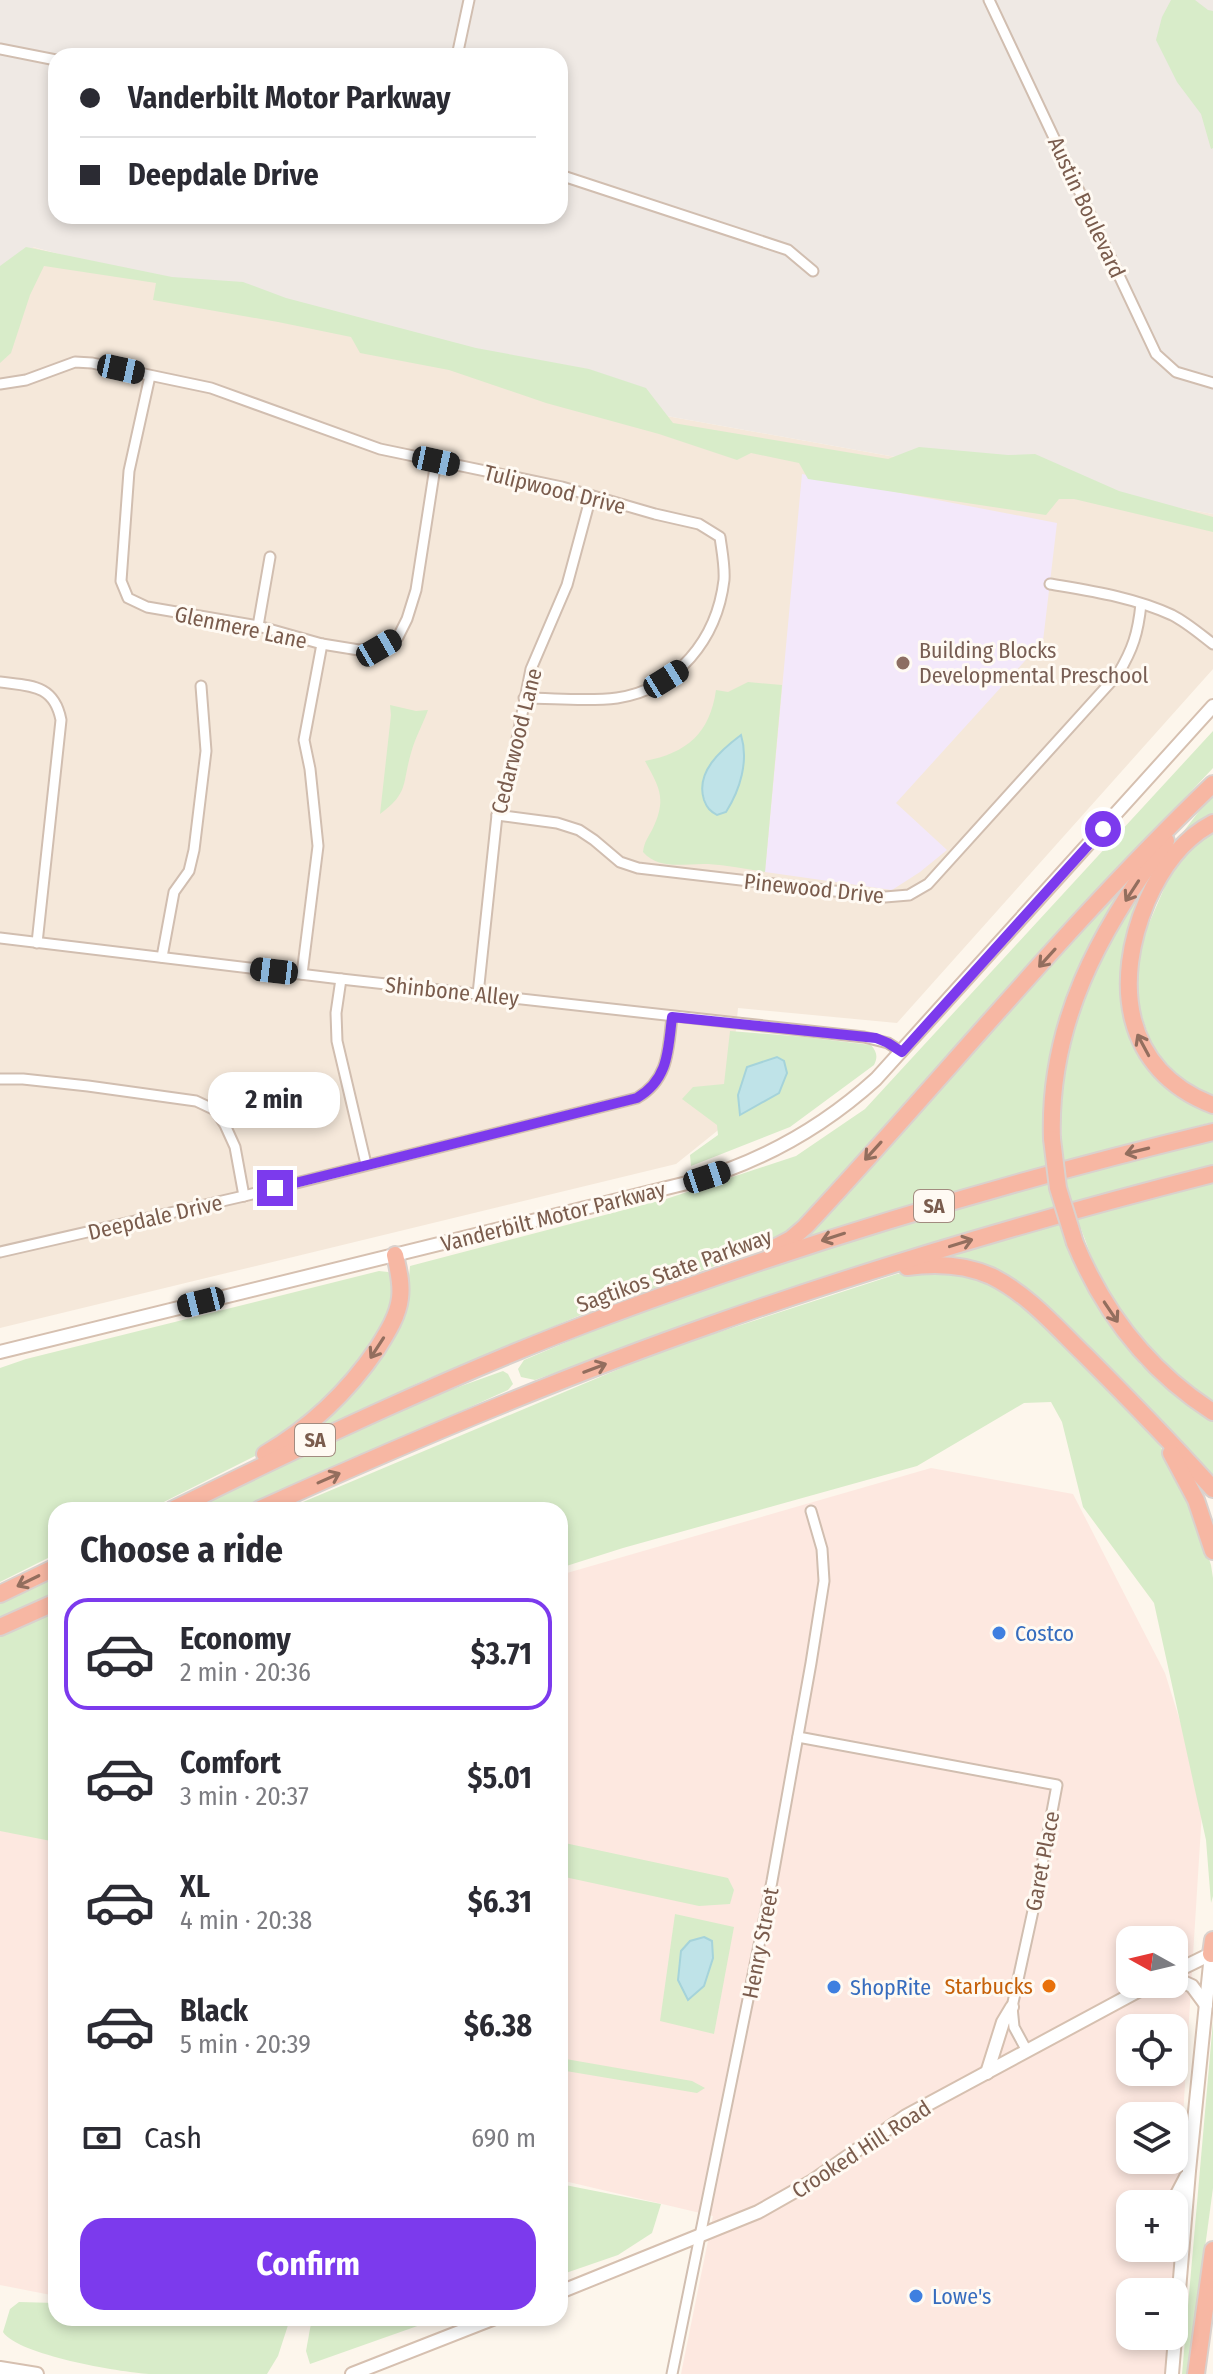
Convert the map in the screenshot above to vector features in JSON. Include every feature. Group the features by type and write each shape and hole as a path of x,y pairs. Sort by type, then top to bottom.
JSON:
{"highway":[{"path":"1213,784 1137,883 1084,975 1066,1023 1058,1057 1052,1111 1058,1188 1075,1243 1100,1295 1130,1339 1167,1378 1213,1412"},
{"path":"660,1297 716,1268 783,1244 799,1233 1099,900 1163,831 1213,784"},
{"path":"1213,823 1182,846 1149,895 1135,936 1127,987 1132,1018 1153,1061 1178,1087 1213,1105"},
{"name":"Sagtikos State Parkway","path":"186,1502 395,1404 532,1346 660,1297 760,1261 915,1212 1213,1132"},
{"name":"SA","path":"276,1502 564,1379 712,1324 1042,1219 1213,1174"},
{"path":"181,1502 295,1435 323,1413 350,1385 382,1341 395,1316 401,1288 395,1255"},
{"path":"859,1275 937,1265 971,1269 1010,1287 1148,1419 1213,1489"},
{"path":"1148,1419 1188,1483 1213,1551"},
{"path":"0,1594 48,1571"},
{"path":"0,1627 48,1606"},
{"path":"1196,2374 1213,2250"}],"main road":[{"name":"Vanderbilt Motor Parkway","path":"0,1352 691,1182 739,1166 789,1143 831,1116 869,1085 902,1052 1213,706"},
{"path":"1188,1964 1212,1949"},
{"path":"1180,2278 1212,1949"},
{"path":"1188,1984 1206,2005"},
{"name":"Crooked Hill Road","path":"568,2289 738,2222 792,2194 891,2125 1125,1998"},
{"path":"987,2073 1003,2022 1012,2007"},
{"path":"1180,2190 1189,2171"},
{"path":"352,2374 475,2326"},
{"path":"1170,2374 1174,2350"},
{"path":"0,2368 37,2374"}],"street":[{"path":"459,48 469,0"},
{"name":"Austin Boulevard","path":"989,0 1156,354 1176,372 1213,383"},
{"path":"0,49 48,58"},
{"path":"568,178 788,250 813,271"},
{"name":"Tulipwood Drive","path":"0,384 26,380 75,362 211,388 380,449 562,487 699,524 720,537 724,563 719,607 711,630 680,670 653,688 616,698 524,698"},
{"name":"Glenmere Lane","path":"150,376 129,471 121,581 128,598 147,607 258,626 322,644 359,650 379,648 398,637 416,590 436,461"},
{"name":"Cedarwood Lane","path":"478,994 497,815 508,784 531,669 567,585 591,496"},
{"path":"258,626 270,557"},
{"path":"1050,584 1116,595 1141,604 1175,617 1213,644"},
{"name":"Pinewood Drive","path":"497,815 557,823 579,830 620,862 638,868 833,892 885,897 909,895 928,884 1118,674 1138,632 1141,604"},
{"path":"302,974 318,846 304,740 322,644"},
{"path":"0,682 36,687 50,695 58,707 61,720 37,943"},
{"path":"162,957 174,892 189,871 194,850 206,751 201,686"},
{"name":"Shinbone Alley","path":"0,938 876,1038 902,1052"},
{"path":"341,979 336,1013 337,1041 366,1164"},
{"name":"Deepdale Drive","path":"0,1252 244,1196 637,1098 649,1091 660,1078 667,1061 672,1017"},
{"path":"0,1079 75,1084 196,1101 215,1110 235,1147 244,1196"},
{"name":"Henry Street","path":"672,2374 772,1881 824,1581 822,1549 811,1511"},
{"name":"Garet Place","path":"798,1737 1057,1785 1012,2007 1014,2027 1027,2051"}],"shaded area":[{"path":"0,0 1213,0 1213,514 650,413 33,247 0,306"},
{"path":"32,247 650,413 1213,514 1213,669 897,1023 738,1008 727,1123 676,1164 0,1328 0,306"},
{"name":"Building Blocks Developmental Preschool","path":"802,474 1057,523 1043,641 896,803 947,850 892,890 765,872"},
{"path":"931,1468 1073,1494 1165,1673 1203,1795 1188,2035 1188,2014 1116,2014 1116,2086 1185,2086 1184,2102 1116,2102 1116,2174 1179,2174 1178,2190 1116,2190 1116,2262 1174,2262 1173,2278 1116,2278 1116,2350 1168,2350 1167,2374 681,2374 713,2216 568,2182 568,1573"},
{"path":"0,1818 48,1827 48,2294 0,2285"}],"green space":[{"path":"1171,0 1195,0 1213,11 1211,149 1201,114 1177,82 1156,40 1162,17"},
{"path":"26,247 172,277 243,282 286,298 476,348 589,369 646,388 673,423 888,459 919,447 1008,455 1035,454 1119,491 1213,517 1213,532 1074,499 1059,499 1046,515 808,479 799,463 751,453 737,460 659,434 546,403 449,370 360,353 351,337 153,300 156,283 44,266 30,295 11,353 0,363 0,266"},
{"path":"748,682 782,685 765,872 657,862 643,852 660,809 660,793 645,761 673,753 694,739 708,718 716,690 728,692"},
{"path":"390,705 416,711 428,710 413,747 400,794 380,814 391,715"},
{"path":"1213,731 1213,768 1098,891 795,1229 758,1250 581,1315 418,1383 290,1446 406,1305 410,1266 666,1199 796,1156 865,1109"},
{"path":"1213,793 1213,816 1173,849 1129,937 1140,1051 1213,1106 1213,1122 1001,1179 790,1244 1082,926 1122,890 1089,950 1055,1037 1046,1101 1046,1137 1062,1136 1063,1066 1077,1008 1124,916"},
{"path":"1213,832 1213,1098 1183,1082 1152,1047 1135,995 1139,946 1170,875 1196,842"},
{"path":"730,1031 871,1045 876,1059 874,1065 790,1127 691,1166 690,1155 718,1135 717,1125 682,1099 693,1087 724,1084"},
{"path":"1213,1139 1213,1169 1068,1203 918,1248 535,1380 521,1377 518,1369 524,1360 680,1294 968,1201"},
{"path":"1213,1183 1213,1401 1163,1361 1134,1330 1099,1275 1081,1229 1065,1234 1086,1288 1141,1365 1213,1420 1213,1478 1175,1435 1087,1347 1015,1282 947,1258 954,1252 1135,1199"},
{"path":"935,1269 969,1275 1009,1293 1082,1357 1150,1430 1185,1486 1213,1578 1211,1903 1206,1840 1154,1603 1083,1507 1062,1422 1051,1402 1024,1403 917,1466 568,1565 568,1502 303,1502 664,1350 897,1274"},
{"path":"379,1271 394,1276 393,1312 364,1362 295,1430 257,1455 164,1502 48,1502 48,1558 0,1582 0,1368"},
{"path":"503,1371 513,1384 508,1390 259,1502 201,1502 400,1408"},
{"path":"48,1579 48,1599 0,1620 0,1602"},
{"path":"48,1615 48,1840 0,1831 0,1637"},
{"path":"568,1844 728,1878 734,1890 730,1904 699,1906 568,1878"},
{"path":"675,1914 734,1927 714,2034 660,2021"},
{"path":"1213,2021 1213,2188 1188,2374 1182,2374 1184,2350 1188,2350 1188,2306"},
{"path":"568,2059 692,2081 705,2088 697,2093 568,2071"},
{"path":"568,2186 661,2204 652,2233 618,2255 568,2272"},
{"path":"19,2302 48,2303 48,2326 288,2326 278,2356 267,2374 149,2374 70,2361 28,2348 3,2332 10,2309"},
{"path":"311,2326 417,2326 310,2364 306,2351"}],"water":[{"path":"741,735 744,755 739,785 726,812 717,815 704,800 703,780 718,755"},
{"path":"777,1057 784,1061 787,1073 779,1093 740,1115 738,1095 747,1067"},
{"path":"704,1937 712,1941 713,1958 704,1986 688,2000 678,1980 681,1951 690,1941"}],"place":[{"name":"Building Blocks Developmental Preschool","path":"903,663"},
{"name":"Costco","path":"999,1633"},
{"name":"Starbucks","path":"1049,1986"},
{"name":"ShopRite","path":"834,1987"},
{"name":"Lowe's","path":"916,2296"}],"route":[{"path":"275,1188 637,1098 649,1091 660,1078 667,1061 672,1017 876,1038 902,1052 1103,829"}]}
